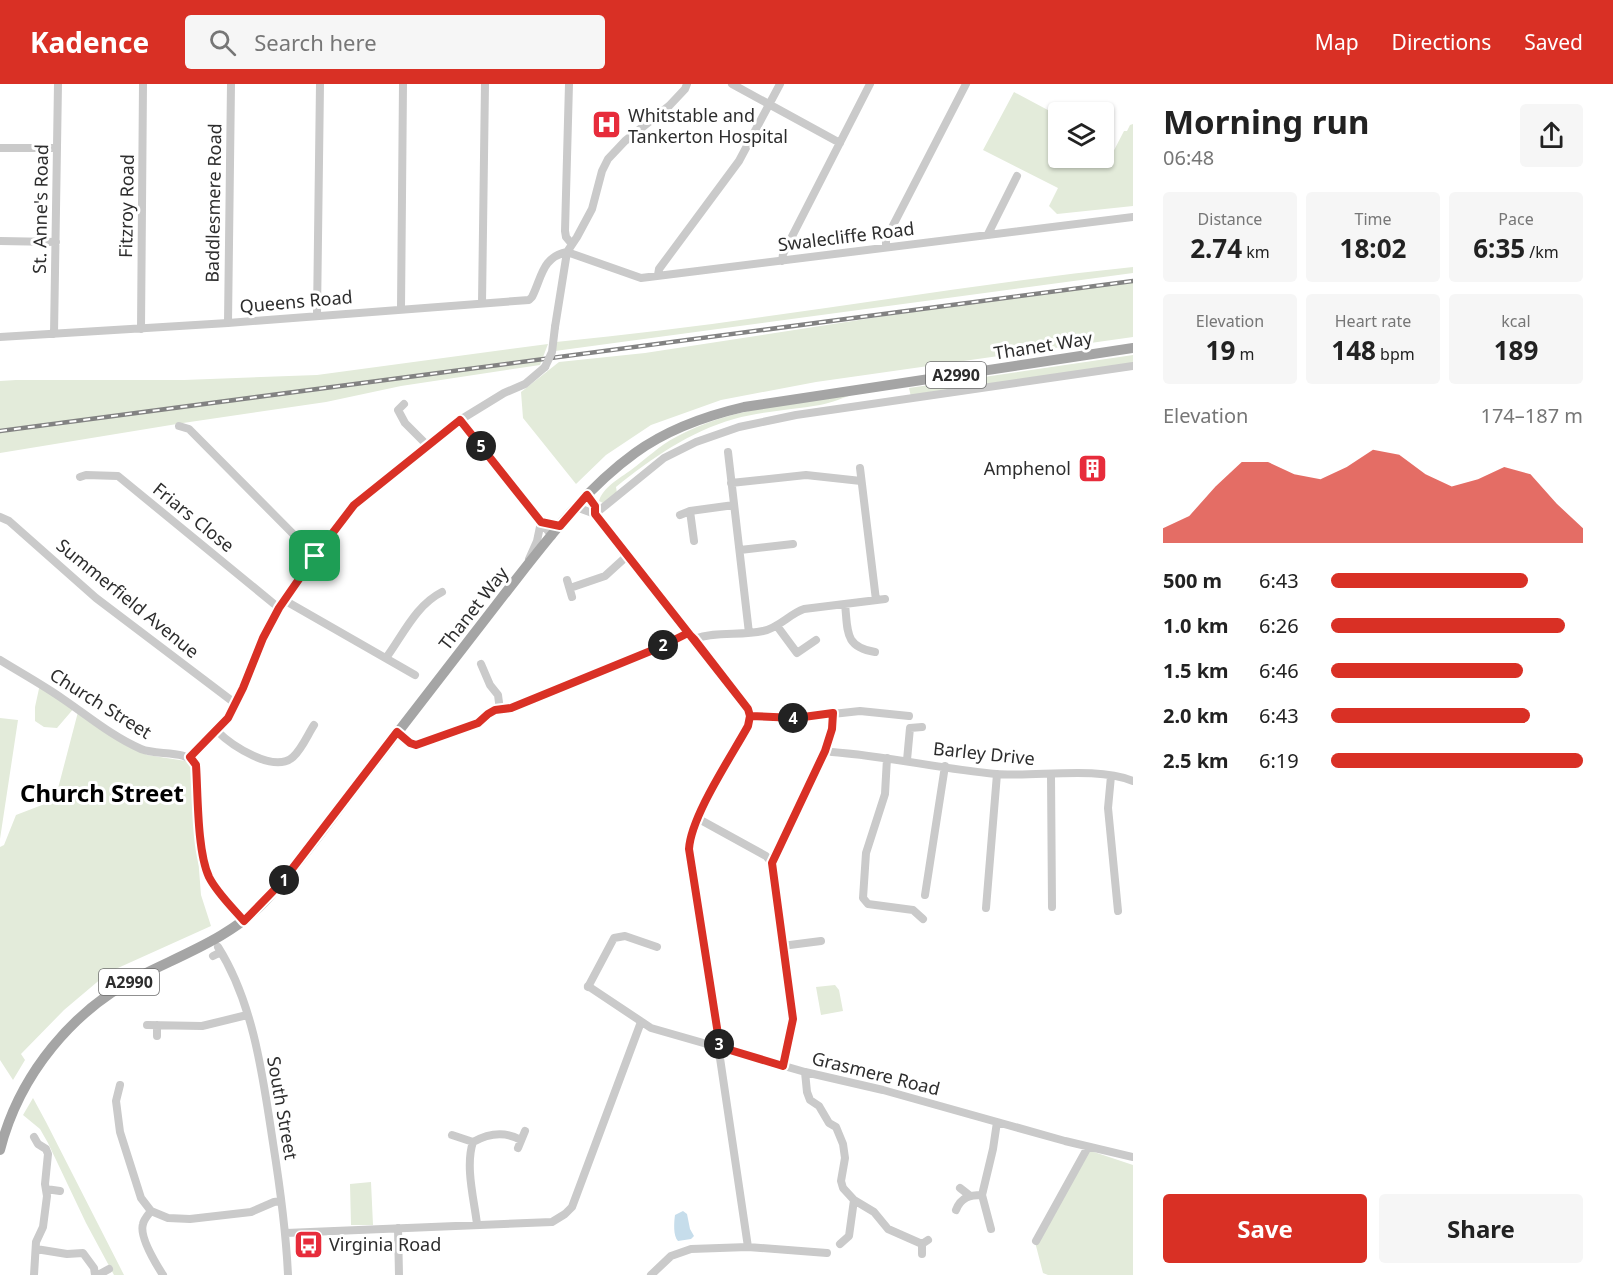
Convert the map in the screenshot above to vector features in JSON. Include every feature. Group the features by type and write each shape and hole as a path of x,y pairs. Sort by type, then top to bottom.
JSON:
{"main road":[{"name":"Thanet Way","path":"0,1150 17,1102 35,1071 56,1042 105,997 133,980 218,938 244,921 282,882 560,526 587,495 637,452 674,430 726,411 1133,348"}],"street":[{"name":"St. Anne's Road","path":"54,334 58,84"},
{"name":"Fitzroy Road","path":"141,329 143,84"},
{"name":"Baddlesmere Road","path":"228,323 231,84"},
{"path":"317,315 320,84"},
{"path":"401,309 403,84"},
{"path":"482,303 485,84"},
{"path":"244,921 210,879 205,867 198,809 196,765 190,757 228,718 263,638 282,604 354,505 460,420 504,393 525,384 545,368 552,352 569,248 565,231 569,84"},
{"path":"569,248 592,209 602,171 608,159 625,141 669,106 687,84"},
{"path":"732,84 840,143"},
{"path":"658,275 659,270 739,161 780,84"},
{"path":"782,261 783,254 870,84"},
{"path":"886,247 886,239 966,84"},
{"path":"0,148 57,148"},
{"path":"988,234 1017,176"},
{"name":"Swalecliffe Road","path":"569,248 641,278 1133,217"},
{"path":"0,241 56,242"},
{"name":"Queens Road","path":"0,337 228,323 529,300 547,262 569,248"},
{"path":"595,514 640,476 671,455 696,442 739,427 796,415 1133,366"},
{"path":"404,404 398,410 405,423 427,445"},
{"path":"460,420 552,536"},
{"path":"179,426 189,429 315,556"},
{"path":"728,452 749,633"},
{"path":"397,732 416,745 478,723 488,714 511,708 691,636 766,631 803,609 881,600 860,468"},
{"name":"Friars Close","path":"80,477 86,475 118,476 282,604 414,675"},
{"path":"731,483 806,475 861,481"},
{"path":"587,495 595,506 595,514"},
{"path":"680,515 690,511 734,505"},
{"path":"576,507 595,514 748,709 750,716 748,726 697,818 689,849 748,1247"},
{"path":"690,511 694,541"},
{"name":"Summerfield Avenue","path":"0,517 9,521 96,598 236,704"},
{"path":"541,522 560,526"},
{"path":"523,571 537,541 541,522"},
{"path":"740,550 793,544"},
{"path":"572,597 569,584 605,576 627,556"},
{"path":"386,658 419,610 433,596 442,592"},
{"path":"845,604 852,643 858,648 875,652"},
{"path":"777,626 797,653 816,640"},
{"name":"Church Street","path":"0,660 133,745 156,754 190,757"},
{"path":"481,664 490,686 498,695 500,710"},
{"path":"750,716 796,718 860,711 909,716"},
{"path":"783,1066 793,1019 772,863 825,751 832,729 833,713"},
{"path":"216,731 229,742 267,761 280,762 295,755 314,724"},
{"path":"907,760 910,728 922,727"},
{"name":"Barley Drive","path":"832,752 907,760 997,774 1089,774 1133,781"},
{"path":"887,758 885,794 866,853 863,898 868,904 913,910 923,919"},
{"path":"925,895 945,766"},
{"path":"986,908 997,774"},
{"path":"1051,775 1052,907"},
{"path":"1111,776 1108,808 1118,911"},
{"path":"697,818 766,856 772,863"},
{"name":"Grasmere Road","path":"657,947 625,936 614,938 588,986 651,1028 805,1072 883,1090 1088,1147 1133,1157"},
{"path":"782,946 821,941"},
{"name":"South Street","path":"217,952 234,978 247,1015 265,1087 286,1233 288,1275"},
{"path":"147,1025 202,1026 247,1015"},
{"path":"286,1233 552,1221 566,1215 572,1207 641,1022"},
{"path":"157,1036 158,1026"},
{"path":"805,1072 810,1100 819,1107 840,1135 845,1158 841,1181 843,1188 854,1200 874,1212 888,1229 925,1242 922,1254"},
{"path":"120,1085 116,1101 120,1132 141,1198 151,1211 168,1218 190,1219 251,1212 281,1201"},
{"path":"991,1229 982,1195 997,1122"},
{"path":"452,1135 473,1142 499,1133 522,1140"},
{"path":"34,1137 48,1154 43,1227 37,1239 34,1275"},
{"path":"473,1142 470,1151 471,1172 477,1224"},
{"path":"1035,1236 1088,1147"},
{"path":"960,1188 969,1195 982,1195"},
{"path":"46,1189 60,1191"},
{"path":"956,1210 958,1204 969,1195"},
{"path":"840,1244 849,1236 854,1200"},
{"path":"151,1211 143,1224 143,1234 163,1275"},
{"path":"398,1228 399,1275"},
{"path":"651,1275 663,1263 681,1251 748,1247 827,1253"},
{"path":"36,1249 67,1254 83,1252 96,1275 109,1269"}],"green space":[{"path":"1014,92 1048,110 1048,168 1114,168 1114,150 1124,131 1127,131 1133,124 1133,206 1057,214 1049,206 1058,188 983,150"},
{"path":"1133,267 1133,273 555,351 556,342 700,326"},
{"path":"1133,282 1133,337 816,382 721,400 651,425 606,455 576,484 523,418 521,392 559,362 645,353 898,314"},
{"path":"548,344 540,365 401,386 326,402 0,453 0,381 184,380 317,375"},
{"path":"1133,355 1133,364 911,397 909,388"},
{"path":"855,394 820,405 766,412 717,424 657,456 616,487 617,493 603,503 599,501 604,491 612,483 659,448 697,427 718,419 763,408"},
{"path":"40,684 75,707 57,728 44,727 35,721 35,707"},
{"path":"78,712 147,755 186,761 191,766 201,895 211,926 109,972 64,1010 21,1054 25,1060 13,1080 0,1060 0,847 4,845 16,815 55,800"},
{"path":"0,718 18,720 0,839"},
{"path":"835,985 839,990 843,1011 821,1015 816,987"},
{"path":"33,1098 124,1275 114,1275 48,1143 40,1129 23,1115"},
{"path":"1088,1150 1133,1165 1133,1275 1048,1275 1043,1273 1035,1242"},
{"path":"371,1182 373,1225 351,1225 350,1184"}],"water":[{"path":"683,1211 687,1214 694,1236 691,1239 678,1241 674,1225 675,1215"}],"railway":[{"path":"0,431 1133,281"}],"place":[{"name":"Whitstable and Tankerton Hospital","path":"607,125"},
{"name":"Amphenol","path":"1092,468"},
{"name":"Virginia Road","path":"308,1244"}],"district":[{"name":"Church Street","path":"102,792"}],"route":[{"path":"315,556 279,608 263,638 228,718 190,757 196,765 198,809 205,867 210,879 244,921 282,882 397,732 416,745 435,739 478,723 495,710 511,708 658,648 688,633 748,709 750,716 748,726 697,818 689,849 720,1047 783,1066 793,1019 772,863 825,751 832,729 833,713 796,718 750,716 748,709 595,514 595,506 587,495 560,526 541,522 460,420 354,505 315,556"}]}
